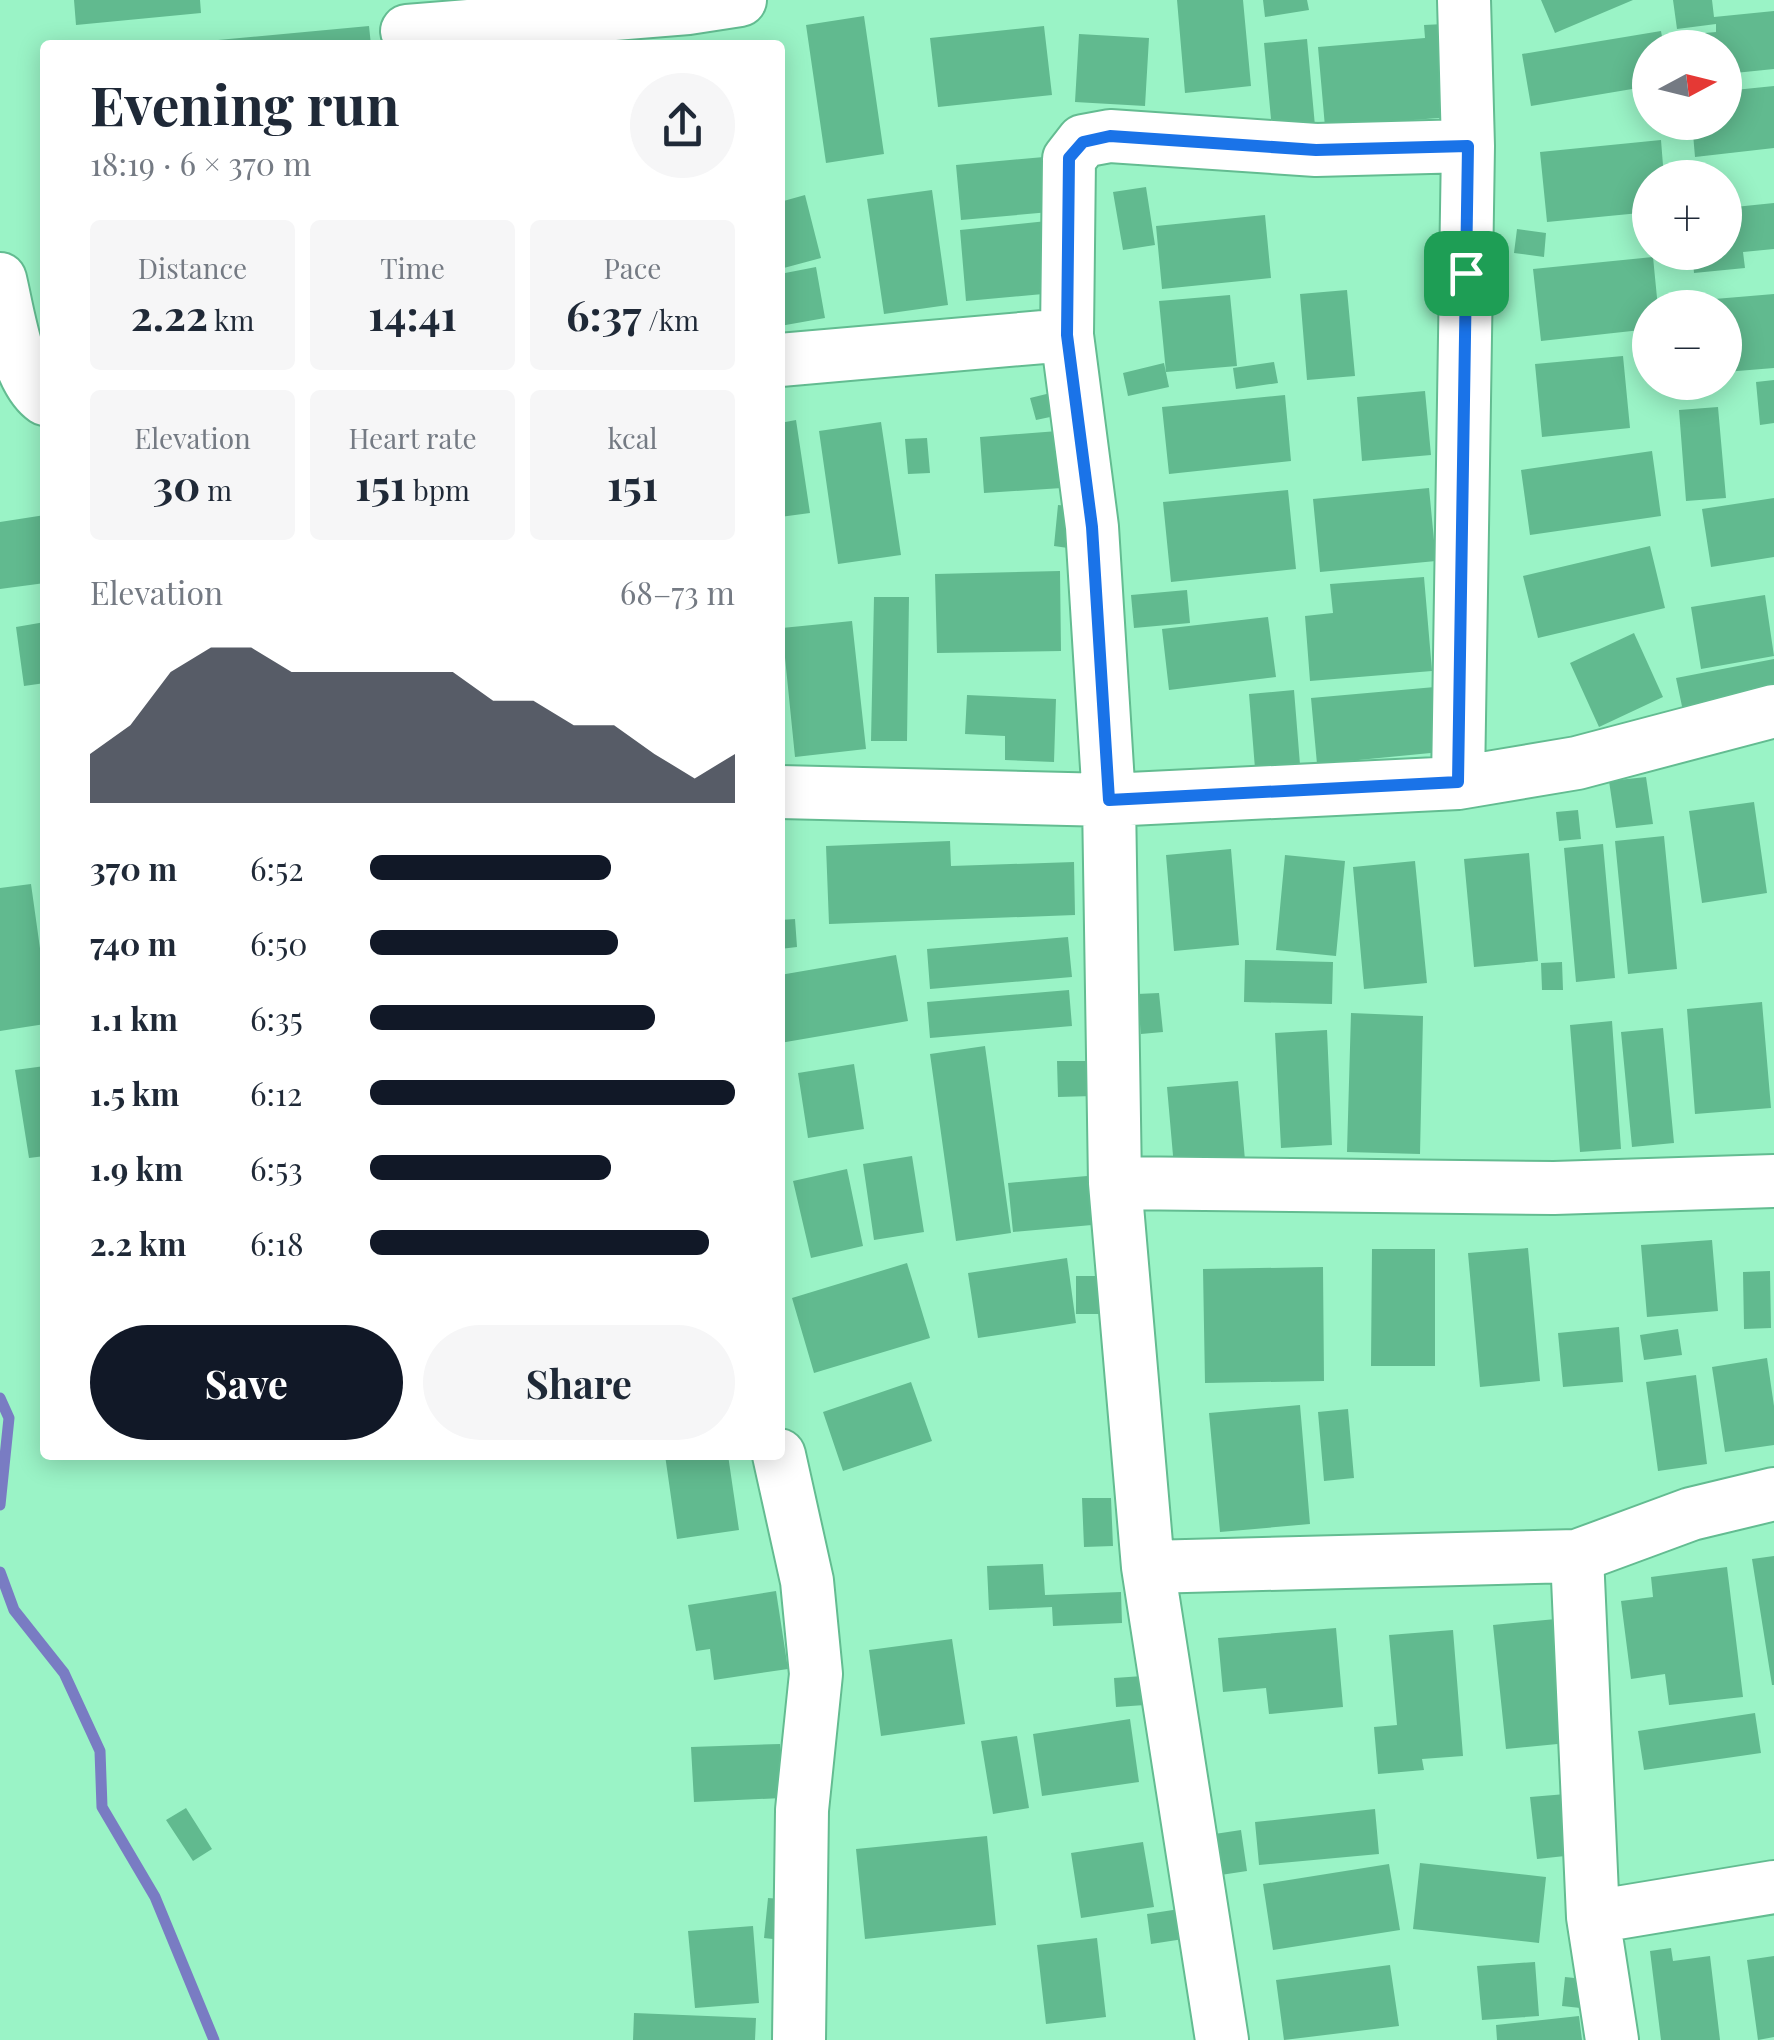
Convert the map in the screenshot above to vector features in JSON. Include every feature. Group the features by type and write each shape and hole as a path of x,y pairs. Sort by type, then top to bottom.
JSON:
{"street":[{"path":"406,25 688,8 740,0"},
{"path":"1458,782 1468,146 1464,0"},
{"path":"1222,2040 1148,1568 1115,1183 1109,800 1092,527 1067,335 1069,158 1083,142 1110,136 1316,150 1468,146"},
{"path":"0,279 19,356 40,396"},
{"path":"785,360 1067,335"},
{"path":"785,792 1109,800 1458,782 1577,763 1774,712"},
{"path":"1115,1183 1554,1188 1774,1181"},
{"path":"780,1460 808,1581 816,1674 802,1810 799,2040"},
{"path":"1148,1568 1576,1556 1690,1514 1774,1494"},
{"path":"1576,1556 1592,1917 1612,2040"},
{"path":"1592,1917 1774,1887"}],"building":[{"path":"74,0 200,0 201,13 76,25"},
{"path":"1177,0 1243,0 1251,86 1185,93"},
{"path":"1263,0 1307,0 1309,10 1265,17"},
{"path":"1541,0 1633,0 1555,33"},
{"path":"1673,0 1712,0 1714,17 1774,11 1774,69 1742,72 1742,30 1716,30 1716,24 1677,29"},
{"path":"864,16 884,154 826,163 806,25"},
{"path":"1444,24 1451,117 1325,127 1318,47 1425,38 1424,25"},
{"path":"369,26 370,40 218,40"},
{"path":"1044,26 1052,95 938,107 930,38"},
{"path":"1079,34 1149,38 1145,106 1075,102"},
{"path":"1632,36 1632,89 1531,106 1522,54"},
{"path":"1307,39 1315,126 1272,130 1264,43"},
{"path":"1774,86 1774,148 1695,157 1694,140 1742,140 1742,89"},
{"path":"1661,140 1663,160 1632,160 1632,214 1547,222 1540,152"},
{"path":"1044,157 1050,212 961,220 956,165"},
{"path":"1146,187 1155,245 1123,250 1113,192"},
{"path":"932,190 948,305 884,314 867,199"},
{"path":"805,195 821,258 785,268 785,201"},
{"path":"1774,203 1774,249 1743,252 1742,268 1742,206"},
{"path":"1265,215 1271,278 1162,289 1156,226"},
{"path":"1047,221 1054,293 966,301 960,230"},
{"path":"1517,229 1546,233 1544,257 1514,253"},
{"path":"1632,259 1632,270 1654,270 1656,290 1632,290 1632,331 1541,341 1533,269"},
{"path":"816,267 825,318 785,325 785,273"},
{"path":"1347,290 1355,376 1307,380 1300,294"},
{"path":"1774,294 1774,368 1742,371 1742,297"},
{"path":"1230,295 1237,366 1166,372 1159,301"},
{"path":"1623,356 1630,428 1542,437 1535,364"},
{"path":"1274,362 1278,383 1236,389 1233,368"},
{"path":"1164,363 1169,387 1128,396 1123,373"},
{"path":"1774,380 1774,423 1760,425 1756,382"},
{"path":"1063,390 1069,413 1036,420 1030,398"},
{"path":"1425,391 1431,455 1362,461 1357,397"},
{"path":"1285,395 1291,461 1169,474 1162,407"},
{"path":"1718,407 1726,498 1686,501 1679,410"},
{"path":"796,420 810,513 785,516 785,422"},
{"path":"881,422 901,555 838,564 819,431"},
{"path":"1058,431 1062,488 984,493 980,437"},
{"path":"927,438 930,473 908,474 905,439"},
{"path":"1652,451 1661,516 1530,535 1521,470"},
{"path":"1429,488 1436,561 1320,572 1313,499"},
{"path":"1288,490 1296,569 1171,582 1163,502"},
{"path":"1774,498 1774,557 1711,567 1702,509"},
{"path":"1058,505 1080,507 1075,549 1054,546"},
{"path":"40,516 40,584 0,589 0,522"},
{"path":"1650,546 1665,608 1538,638 1523,576"},
{"path":"1060,571 1061,651 937,653 935,574"},
{"path":"1424,577 1432,671 1310,681 1305,616 1333,613 1330,584"},
{"path":"1187,590 1190,623 1134,628 1131,595"},
{"path":"1765,595 1774,656 1701,669 1691,607"},
{"path":"874,597 909,597 907,741 871,741"},
{"path":"1268,617 1276,677 1169,690 1162,629"},
{"path":"852,621 866,749 795,757 785,628"},
{"path":"40,623 40,684 24,686 16,627"},
{"path":"1634,633 1663,697 1599,727 1570,663"},
{"path":"1774,659 1774,694 1683,711 1676,678"},
{"path":"1435,687 1441,752 1317,764 1311,698"},
{"path":"1294,690 1301,777 1256,781 1249,694"},
{"path":"967,695 1056,699 1054,762 1005,760 1005,736 965,734"},
{"path":"1646,777 1653,824 1616,828 1609,781"},
{"path":"1754,802 1767,893 1702,903 1689,811"},
{"path":"1578,810 1581,839 1559,841 1556,812"},
{"path":"1664,836 1677,969 1628,974 1615,841"},
{"path":"950,841 951,866 1074,862 1075,915 829,924 826,846"},
{"path":"1603,844 1615,978 1576,982 1564,848"},
{"path":"1231,849 1239,945 1174,951 1166,855"},
{"path":"1529,853 1538,961 1474,967 1464,859"},
{"path":"1285,855 1345,861 1336,956 1276,950"},
{"path":"1415,861 1427,983 1364,989 1353,867"},
{"path":"31,884 40,948 40,1025 0,1031 0,888"},
{"path":"795,919 797,947 785,948 785,920"},
{"path":"1068,937 1072,977 930,989 927,949"},
{"path":"896,955 908,1021 785,1042 785,974"},
{"path":"1245,960 1333,962 1332,1004 1244,1002"},
{"path":"1562,962 1563,990 1542,990 1541,963"},
{"path":"1069,990 1072,1026 930,1038 927,1002"},
{"path":"1159,993 1163,1032 1141,1034 1137,994"},
{"path":"1762,1002 1771,1108 1695,1114 1687,1009"},
{"path":"1351,1013 1423,1016 1420,1154 1347,1152"},
{"path":"1612,1021 1621,1149 1580,1152 1570,1025"},
{"path":"1663,1028 1674,1143 1632,1147 1621,1032"},
{"path":"1327,1030 1332,1145 1281,1148 1275,1033"},
{"path":"985,1046 1011,1233 956,1241 930,1054"},
{"path":"1057,1061 1092,1061 1093,1096 1058,1097"},
{"path":"854,1064 864,1129 808,1138 798,1073"},
{"path":"40,1067 40,1157 29,1158 15,1070"},
{"path":"1238,1081 1245,1160 1174,1167 1167,1087"},
{"path":"912,1156 924,1232 874,1240 863,1164"},
{"path":"847,1169 863,1246 811,1258 793,1181"},
{"path":"1087,1176 1092,1225 1013,1232 1008,1183"},
{"path":"1712,1240 1718,1311 1647,1317 1641,1245"},
{"path":"1528,1248 1540,1381 1480,1387 1468,1253"},
{"path":"1372,1249 1435,1249 1435,1366 1371,1366"},
{"path":"1067,1258 1076,1323 978,1338 968,1273"},
{"path":"907,1263 930,1338 814,1373 792,1298"},
{"path":"1323,1267 1324,1381 1205,1383 1203,1269"},
{"path":"1770,1271 1771,1328 1744,1329 1743,1272"},
{"path":"1076,1276 1105,1276 1105,1314 1076,1314"},
{"path":"1619,1327 1623,1382 1563,1387 1558,1333"},
{"path":"1678,1329 1682,1355 1644,1360 1640,1335"},
{"path":"1767,1358 1774,1406 1774,1445 1725,1452 1712,1367"},
{"path":"1696,1375 1707,1464 1658,1471 1646,1382"},
{"path":"911,1382 932,1441 843,1471 823,1412"},
{"path":"1300,1405 1310,1524 1220,1532 1209,1413"},
{"path":"1348,1409 1354,1478 1324,1481 1318,1412"},
{"path":"666,1460 729,1460 739,1530 677,1539"},
{"path":"1082,1498 1111,1498 1113,1546 1084,1547"},
{"path":"1774,1556 1774,1685 1772,1685 1752,1559"},
{"path":"1043,1564 1045,1595 1121,1592 1122,1623 1053,1626 1052,1607 989,1610 987,1566"},
{"path":"1727,1567 1743,1697 1669,1705 1665,1674 1631,1679 1621,1601 1653,1597 1651,1577"},
{"path":"776,1591 788,1669 714,1680 710,1649 696,1651 688,1605"},
{"path":"1556,1619 1568,1743 1506,1749 1493,1625"},
{"path":"1336,1628 1343,1707 1269,1714 1266,1688 1223,1692 1218,1638"},
{"path":"1453,1630 1463,1756 1422,1759 1424,1770 1378,1774 1374,1727 1397,1725 1389,1635"},
{"path":"952,1639 965,1724 881,1736 869,1650"},
{"path":"1143,1676 1145,1705 1116,1707 1114,1678"},
{"path":"1755,1713 1761,1753 1644,1770 1638,1731"},
{"path":"1130,1719 1139,1782 1042,1796 1033,1734"},
{"path":"1017,1736 1029,1808 993,1814 981,1741"},
{"path":"780,1744 782,1798 694,1802 691,1747"},
{"path":"1578,1793 1584,1854 1537,1859 1530,1797"},
{"path":"186,1808 212,1849 193,1861 166,1820"},
{"path":"1375,1809 1379,1854 1259,1865 1255,1822"},
{"path":"1241,1830 1247,1871 1214,1876 1208,1835"},
{"path":"987,1836 996,1925 865,1939 856,1849"},
{"path":"1143,1842 1154,1907 1081,1918 1071,1853"},
{"path":"1420,1863 1546,1877 1539,1943 1413,1929"},
{"path":"1389,1864 1400,1930 1273,1950 1263,1884"},
{"path":"768,1898 794,1900 790,1941 764,1938"},
{"path":"1186,1908 1190,1938 1151,1944 1147,1914"},
{"path":"753,1926 759,2003 695,2008 688,1931"},
{"path":"1097,1938 1106,2017 1046,2024 1037,1945"},
{"path":"1671,1948 1673,1961 1710,1956 1720,2040 1661,2040 1650,1951"},
{"path":"1774,1956 1774,2037 1758,2040 1747,1960"},
{"path":"1535,1962 1539,2016 1482,2020 1477,1966"},
{"path":"1390,1965 1399,2026 1284,2040 1276,1980"},
{"path":"1565,1977 1593,1980 1590,2009 1562,2006"},
{"path":"634,2013 756,2018 755,2040 633,2040"},
{"path":"1579,2016 1582,2040 1497,2040 1496,2025"}],"waterway":[{"path":"0,1398 9,1418 0,1505"},
{"path":"0,1572 14,1610 64,1673 100,1751 102,1807 155,1897 214,2040"}],"route":[{"path":"1110,136 1316,150 1468,146 1466,273 1458,782 1109,800 1092,527 1067,335 1069,158 1083,142 1110,136"}]}
